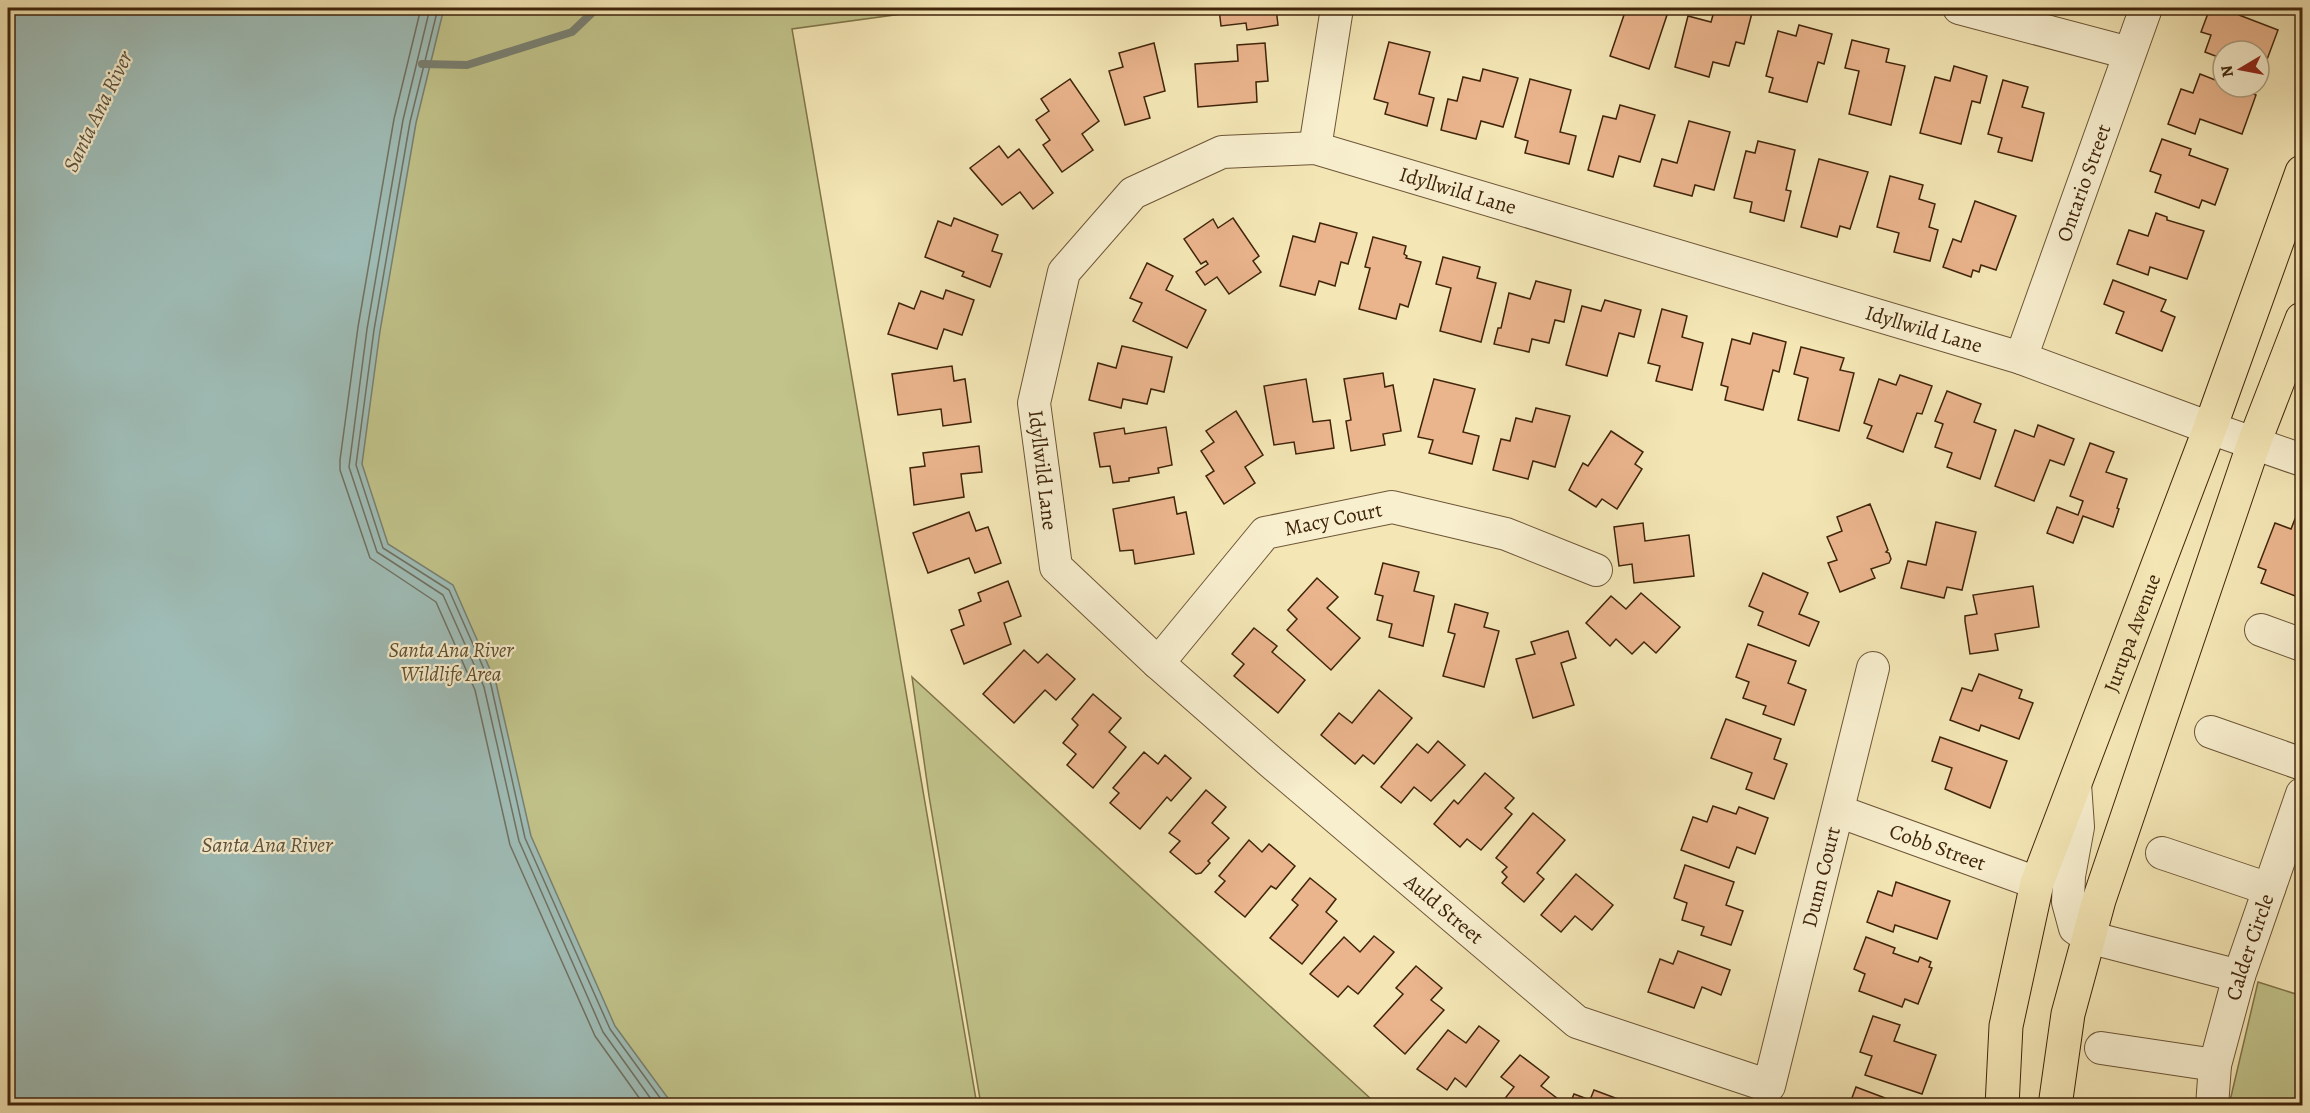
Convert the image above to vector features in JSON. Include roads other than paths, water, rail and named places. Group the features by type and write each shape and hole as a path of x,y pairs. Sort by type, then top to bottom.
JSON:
{"main road":[{"name":"Jurupa Avenue","path":"2002,1106 2006,1026 2037,883 2210,428 2302,172"},
{"path":"2055,1106 2068,1014 2098,900 2254,443 2302,319"}],"street":[{"path":"1315,148 1337,8"},
{"path":"1959,8 2129,53"},
{"name":"Ontario Street","path":"2021,358 2146,8"},
{"name":"Idyllwild Lane","path":"1158,663 1056,567 1034,403 1064,272 1133,193 1222,152 1315,148 2021,358 2302,460"},
{"name":"Macy Court","path":"1158,663 1265,533 1392,507 1506,534 1596,570"},
{"path":"2261,630 2302,645"},
{"name":"Auld Street","path":"1158,663 1577,1022 1769,1086"},
{"name":"Dunn Court","path":"1769,1086 1873,668"},
{"path":"2211,732 2302,764"},
{"path":"2075,784 2078,827 2069,876 2068,902 2075,928 2088,937 2239,976"},
{"name":"Calder Circle","path":"2212,1106 2215,1065 2239,976 2302,794"},
{"name":"Cobb Street","path":"1838,811 2037,883"},
{"path":"2162,854 2269,889"},
{"path":"2101,1048 2215,1065"}],"water":[{"name":"Santa Ana River","path":"8,8 444,8 416,123 380,331 362,464 388,544 453,585 496,683 531,836 615,1026 673,1105 8,1105"}],"waterway":[{"path":"422,64 467,65 572,32 597,8"}],"park label":[{"name":"Santa Ana River Wildlife Area","path":"451,662"}]}
